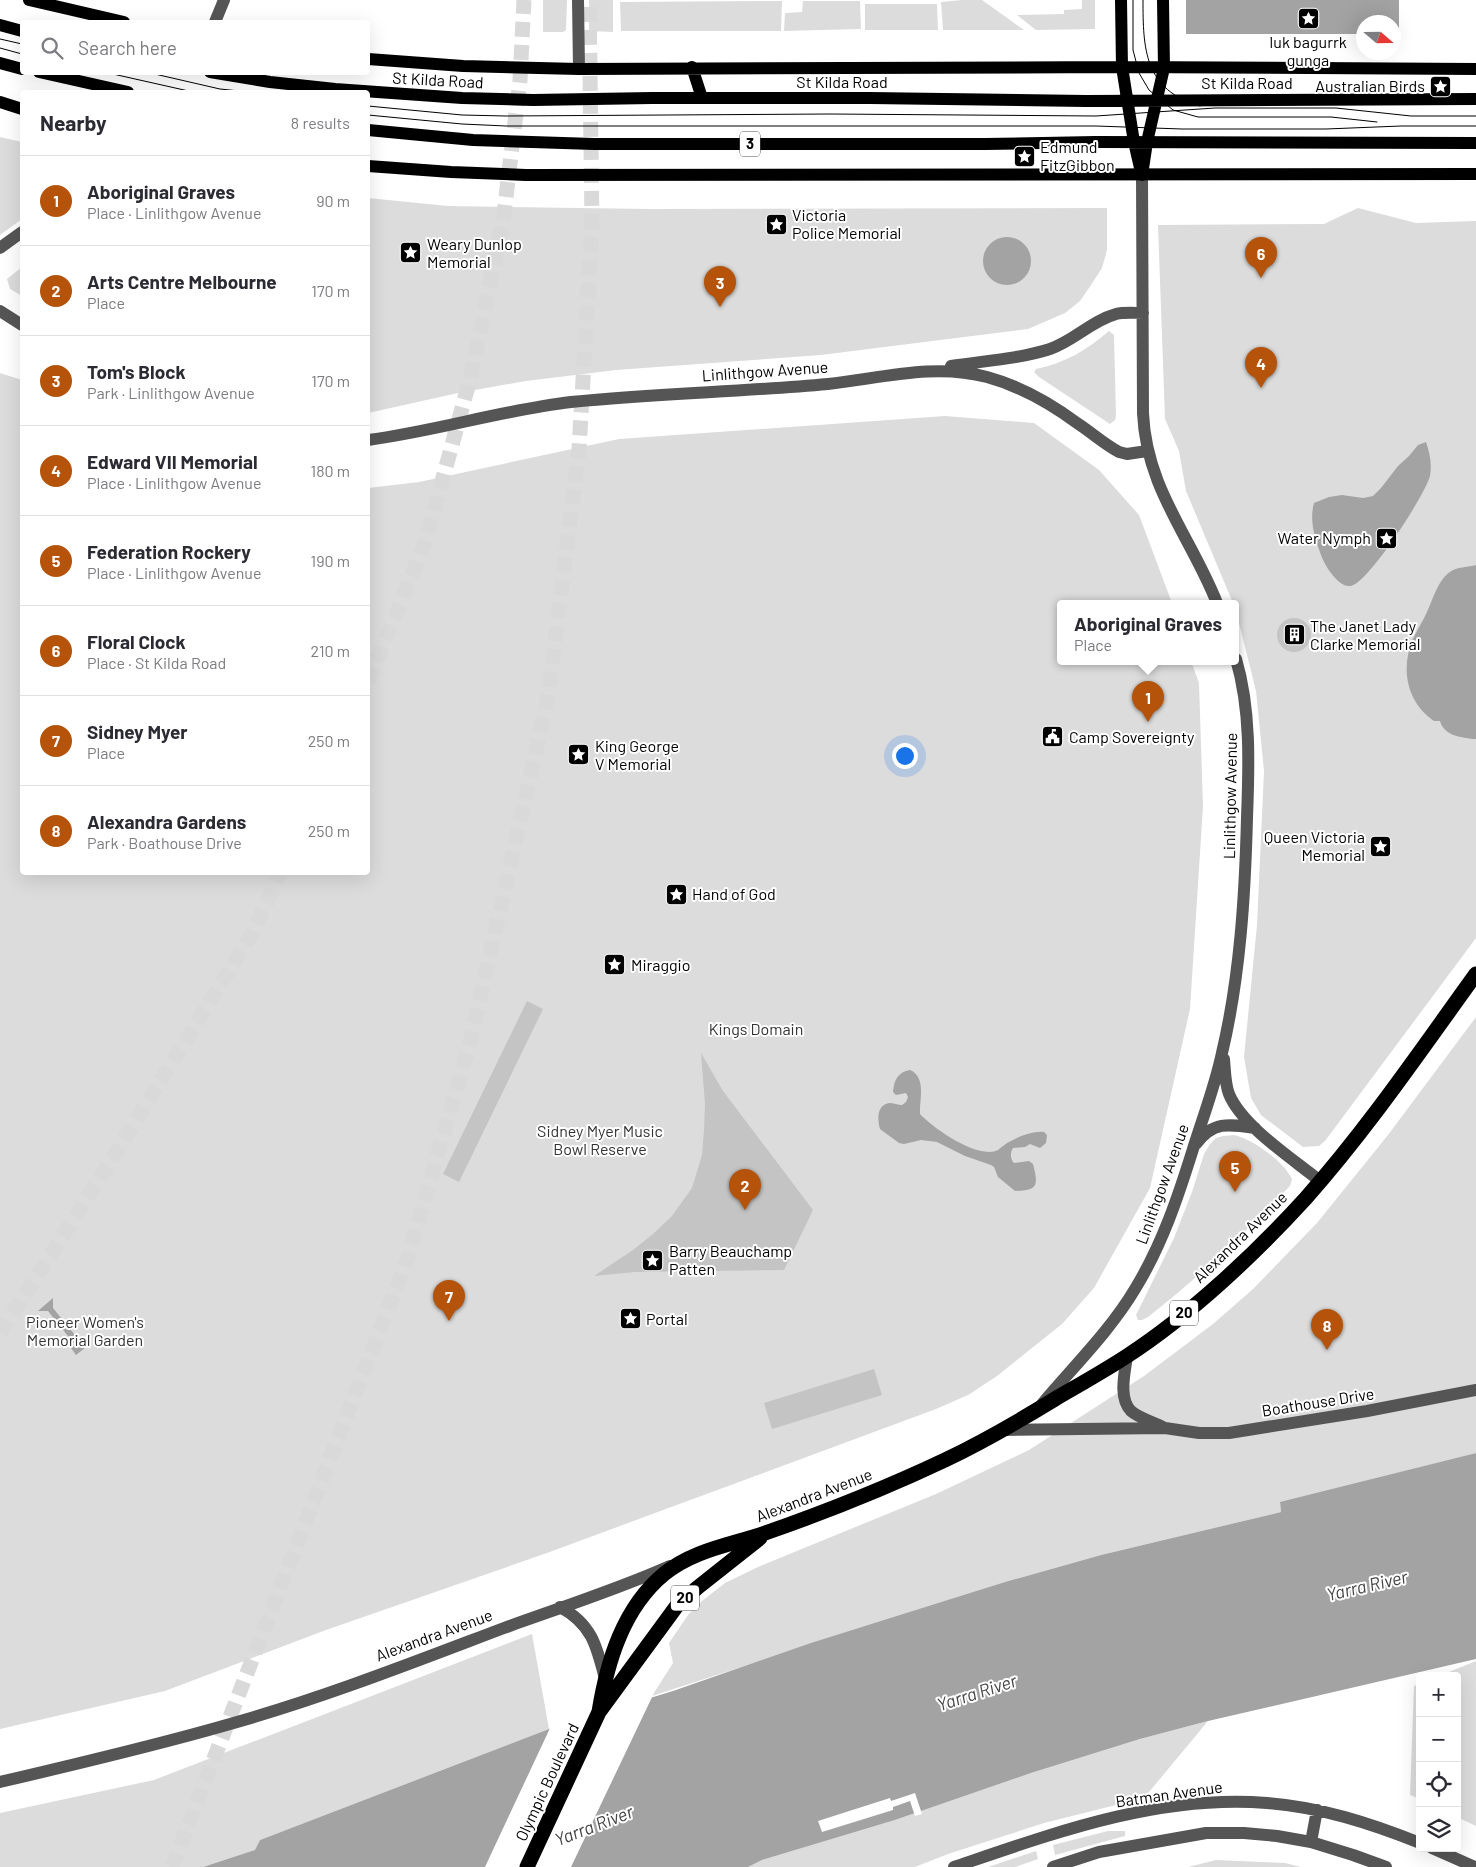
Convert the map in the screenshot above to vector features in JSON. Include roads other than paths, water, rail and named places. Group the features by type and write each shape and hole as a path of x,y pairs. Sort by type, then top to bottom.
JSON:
{"highway":[{"name":"Alexandra Avenue","path":"695,1554 767,1533 909,1477 1005,1430 1127,1356 1160,1332 1216,1285 1271,1234 1320,1181 1386,1097 1476,974"},
{"name":"Olympic Boulevard","path":"527,1867 599,1712 676,1607 767,1533"},
{"name":"Olympic Boulevard","path":"599,1712 613,1651 628,1619 639,1601 666,1572 695,1554"}],"main road":[{"path":"29,0 115,20"},
{"path":"1121,0 1122,67 1134,142 1142,175"},
{"path":"1142,175 1147,142 1164,68 1163,0"},
{"path":"0,26 20,31"},
{"name":"St Kilda Road","path":"370,59 463,66 579,68 1122,67 1476,69"},
{"path":"0,64 20,69"},
{"path":"692,67 702,98"},
{"path":"52,75 119,90"},
{"name":"St Kilda Road","path":"228,75 270,82 349,90"},
{"name":"St Kilda Road","path":"370,91 462,98 533,100 702,98 1086,101 1157,99 1476,99"},
{"path":"0,102 20,108"},
{"name":"3","path":"370,130 464,139 594,144 1134,142"},
{"path":"1134,142 1476,143"},
{"path":"370,166 526,175 1476,174"}],"street":[{"path":"216,20 224,0"},
{"path":"578,0 579,68"},
{"path":"1142,175 1143,413 1147,452 1171,512 1200,566 1215,600"},
{"path":"0,249 19,235"},
{"path":"0,311 20,324"},
{"path":"914,372 1044,351 1074,338 1092,325 1111,316 1143,313"},
{"path":"0,322 20,330"},
{"name":"Linlithgow Avenue","path":"370,440 414,433 569,402 821,384 934,371 961,372 1005,383 1031,394 1055,408 1119,452 1127,454 1147,452"},
{"name":"Linlithgow Avenue","path":"1036,1411 1109,1326 1135,1290 1163,1234 1181,1187 1223,1052 1236,971 1247,838 1248,744 1237,665"},
{"name":"Linlithgow Avenue","path":"1223,1052 1228,1091 1233,1103 1255,1128 1320,1181"},
{"path":"1193,1148 1208,1132 1220,1126 1237,1125 1255,1128"},
{"name":"Boathouse Drive","path":"1127,1356 1124,1390 1126,1405 1135,1414 1165,1428"},
{"name":"Boathouse Drive","path":"1005,1430 1165,1428 1199,1433 1229,1433 1367,1411 1476,1390"},
{"name":"Alexandra Avenue","path":"0,1782 232,1724 308,1699 646,1576 695,1554"},
{"path":"560,1607 574,1616 597,1645 604,1684"},
{"name":"Batman Avenue","path":"954,1867 1049,1835 1118,1817 1190,1804 1268,1803 1318,1810 1378,1826 1416,1841"},
{"path":"1311,1842 1318,1810"},
{"path":"1053,1867 1099,1852 1206,1833 1244,1833 1311,1842 1386,1867"},
{"path":"1441,1852 1476,1867"}],"water":[{"path":"1186,0 1399,0 1399,15 1356,15 1356,34 1186,34"},
{"path":"1007,237 1016,239 1024,244 1029,252 1031,261 1029,270 1024,278 1016,283 1007,285 998,283 990,278 985,270 983,261 985,252 990,244 998,239"},
{"path":"1426,442 1431,467 1430,476 1418,501 1395,537 1370,570 1359,581 1351,586 1346,586 1328,569 1319,549 1312,523 1314,503 1329,497 1342,495 1363,498 1373,496 1418,445"},
{"path":"1476,565 1476,739 1473,739 1449,733 1440,721 1434,721 1425,714 1412,695 1408,684 1407,662 1413,639 1442,580 1453,570"},
{"path":"910,1070 919,1078 921,1090 920,1114 945,1134 968,1147 989,1152 998,1150 1007,1143 1022,1136 1035,1132 1044,1132 1047,1135 1046,1143 1040,1148 1030,1144 1025,1147 1013,1148 1011,1154 1014,1163 1029,1161 1033,1164 1036,1178 1035,1186 1028,1190 1015,1191 998,1177 994,1167 991,1165 965,1156 937,1142 921,1140 904,1144 899,1143 880,1129 878,1117 882,1106 889,1103 902,1105 906,1102 908,1097 906,1093 896,1095 893,1092 896,1080 902,1073"},
{"path":"53,1298 53,1308 79,1340 84,1337 90,1344 76,1355 71,1348 75,1345 48,1311 38,1311"},
{"name":"Yarra River","path":"1476,1453 1476,1659 1208,1721 1140,1739 1031,1773 895,1820 762,1860 748,1867 203,1867 255,1850 260,1840 549,1729 673,1691 811,1643 1005,1582 1101,1555 1281,1512 1280,1502"}],"tunnel":[{"path":"370,677 426,540 470,379 503,222 520,80 524,0"},
{"path":"172,1867 408,1257 471,1039 548,697 579,449 592,223 589,0"},
{"path":"0,1333 95,1186 250,937 280,875"}],"tram line":[{"path":"1133,0 1133,50 1139,73 1149,90 1173,110 1198,117 1331,117 1377,122"},
{"path":"1143,0 1144,35 1150,65 1157,78 1167,90 1181,99 1200,106"},
{"path":"0,39 20,44"},
{"path":"0,48 20,53"},
{"path":"117,75 184,90"},
{"path":"159,75 230,90"},
{"path":"370,106 462,115 506,116 830,114 1096,116 1215,108 1336,108 1411,116 1476,116"},
{"path":"370,115 506,126 1096,126 1182,129 1476,126"}],"place":[{"name":"Iuk bagurrk gunga","path":"1308,18"},
{"name":"Australian Birds","path":"1441,86"},
{"name":"Edmund FitzGibbon","path":"1024,156"},
{"name":"Victoria Police Memorial","path":"776,224"},
{"name":"Weary Dunlop Memorial","path":"411,253"},
{"name":"Floral Clock","path":"1261,278"},
{"name":"Tom's Block","path":"720,307"},
{"name":"Edward VII Memorial","path":"1261,388"},
{"name":"Water Nymph","path":"1387,538"},
{"name":"The Janet Lady Clarke Memorial","path":"1294,635"},
{"name":"Aboriginal Graves","path":"1148,722"},
{"name":"Camp Sovereignty","path":"1053,737"},
{"name":"King George V Memorial","path":"579,755"},
{"name":"Queen Victoria Memorial","path":"1381,846"},
{"name":"Hand of God","path":"676,894"},
{"name":"Miraggio","path":"615,965"},
{"name":"Federation Rockery","path":"1235,1192"},
{"name":"Arts Centre Melbourne","path":"745,1210"},
{"name":"Barry Beauchamp Patten","path":"653,1260"},
{"name":"Portal","path":"630,1319"},
{"name":"Sidney Myer","path":"449,1321"},
{"name":"Alexandra Gardens","path":"1327,1350"}],"park label":[{"name":"Kings Domain","path":"756,1029"},
{"name":"Sidney Myer Music Bowl Reserve","path":"600,1140"},
{"name":"Pioneer Women's Memorial Garden","path":"85,1331"}]}
